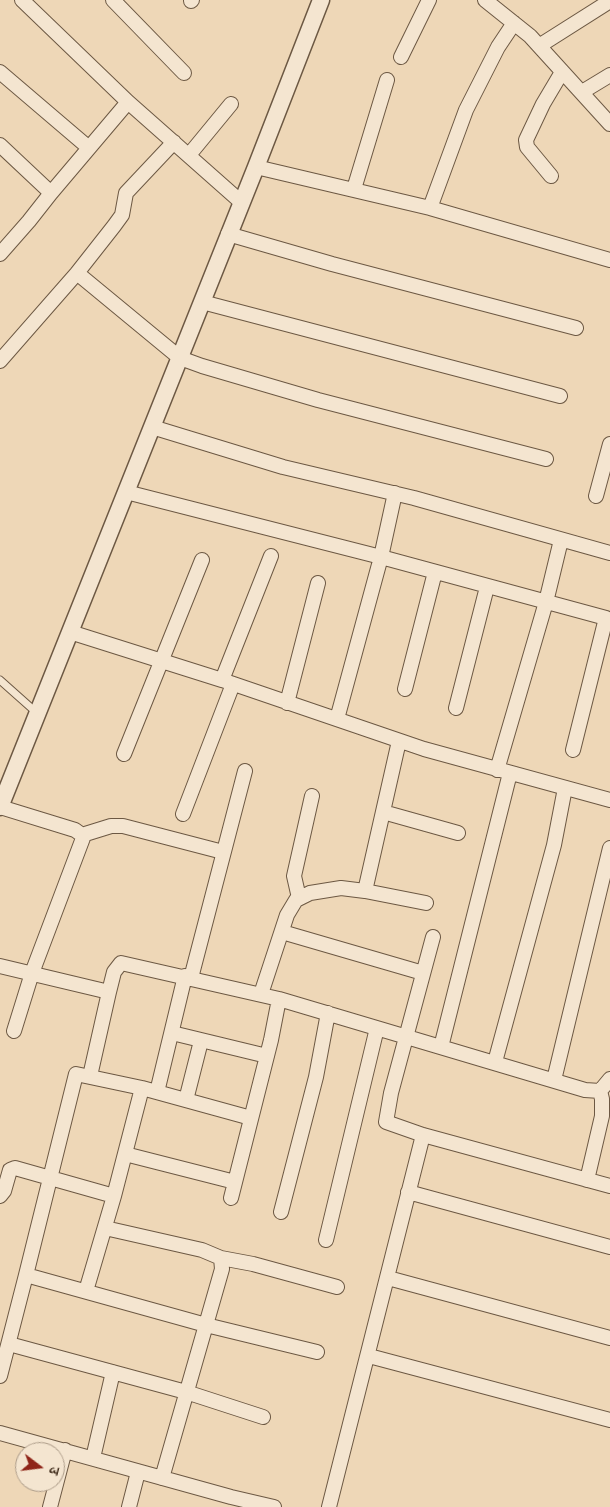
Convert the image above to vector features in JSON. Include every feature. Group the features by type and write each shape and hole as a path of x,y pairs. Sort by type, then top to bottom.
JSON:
{"street":[{"path":"22,0 128,102 241,202"},
{"path":"113,0 184,73"},
{"path":"82,835 75,830 0,807 321,0"},
{"path":"401,57 429,0"},
{"path":"485,0 539,46 610,124"},
{"path":"539,46 610,1"},
{"path":"430,208 466,110 498,47 514,23"},
{"path":"0,72 89,148"},
{"path":"551,176 527,147 526,140 543,104 562,72"},
{"path":"582,92 610,75"},
{"path":"354,190 388,80"},
{"path":"0,254 5,236 29,221 50,193 128,102"},
{"path":"189,155 231,104"},
{"path":"0,361 77,273 119,220 128,190 174,142"},
{"path":"0,145 50,193"},
{"path":"256,167 430,208 610,260"},
{"path":"228,234 332,264 576,328"},
{"path":"77,273 180,358 318,400 546,459"},
{"path":"202,302 560,396"},
{"path":"152,428 283,467 395,493 610,553"},
{"path":"596,496 610,444"},
{"path":"126,492 381,557 608,618 573,750"},
{"path":"337,719 381,557 395,493"},
{"path":"441,1047 504,772 561,540"},
{"path":"183,814 271,556"},
{"path":"124,754 202,560"},
{"path":"405,689 435,572"},
{"path":"286,703 318,583"},
{"path":"456,708 487,587"},
{"path":"70,632 228,682 399,740 504,772 610,800"},
{"path":"365,891 399,740"},
{"path":"157,1092 244,772"},
{"path":"496,1062 554,845 565,788"},
{"path":"299,898 294,876 312,796"},
{"path":"383,812 458,834"},
{"path":"82,835 111,826 123,826 223,852"},
{"path":"14,1031 32,973 68,880 82,835"},
{"path":"554,1080 610,848"},
{"path":"262,994 291,906 299,898 310,893 341,888 426,904"},
{"path":"282,932 423,973"},
{"path":"433,937 385,1120 388,1123 423,1135 610,1186"},
{"path":"90,1076 114,972 121,963 262,994 406,1038 496,1062 584,1090 600,1091 605,1088 610,1079"},
{"path":"0,966 109,992"},
{"path":"231,1198 267,1056 279,999"},
{"path":"281,1212 316,1077 328,1013"},
{"path":"326,1240 376,1028"},
{"path":"172,1033 267,1056"},
{"path":"186,1100 201,1041"},
{"path":"0,1376 74,1077 79,1073 251,1118"},
{"path":"86,1290 114,1196 142,1088"},
{"path":"587,1180 602,1116 600,1091"},
{"path":"329,1507 369,1356 423,1135"},
{"path":"125,1154 235,1182"},
{"path":"0,1196 13,1168 114,1196"},
{"path":"408,1192 610,1247"},
{"path":"105,1228 202,1250 221,1258 253,1264 337,1287"},
{"path":"162,1478 222,1269 221,1258"},
{"path":"26,1274 206,1324 317,1352"},
{"path":"388,1278 610,1338"},
{"path":"9,1344 186,1392 263,1417"},
{"path":"369,1356 610,1420"},
{"path":"94,1458 113,1372"},
{"path":"0,1433 34,1442"},
{"path":"65,1450 138,1472 274,1507"},
{"path":"129,1507 138,1472"},
{"path":"50,1507 54,1492"}],"lane":[{"path":"0,680 37,713"}]}
